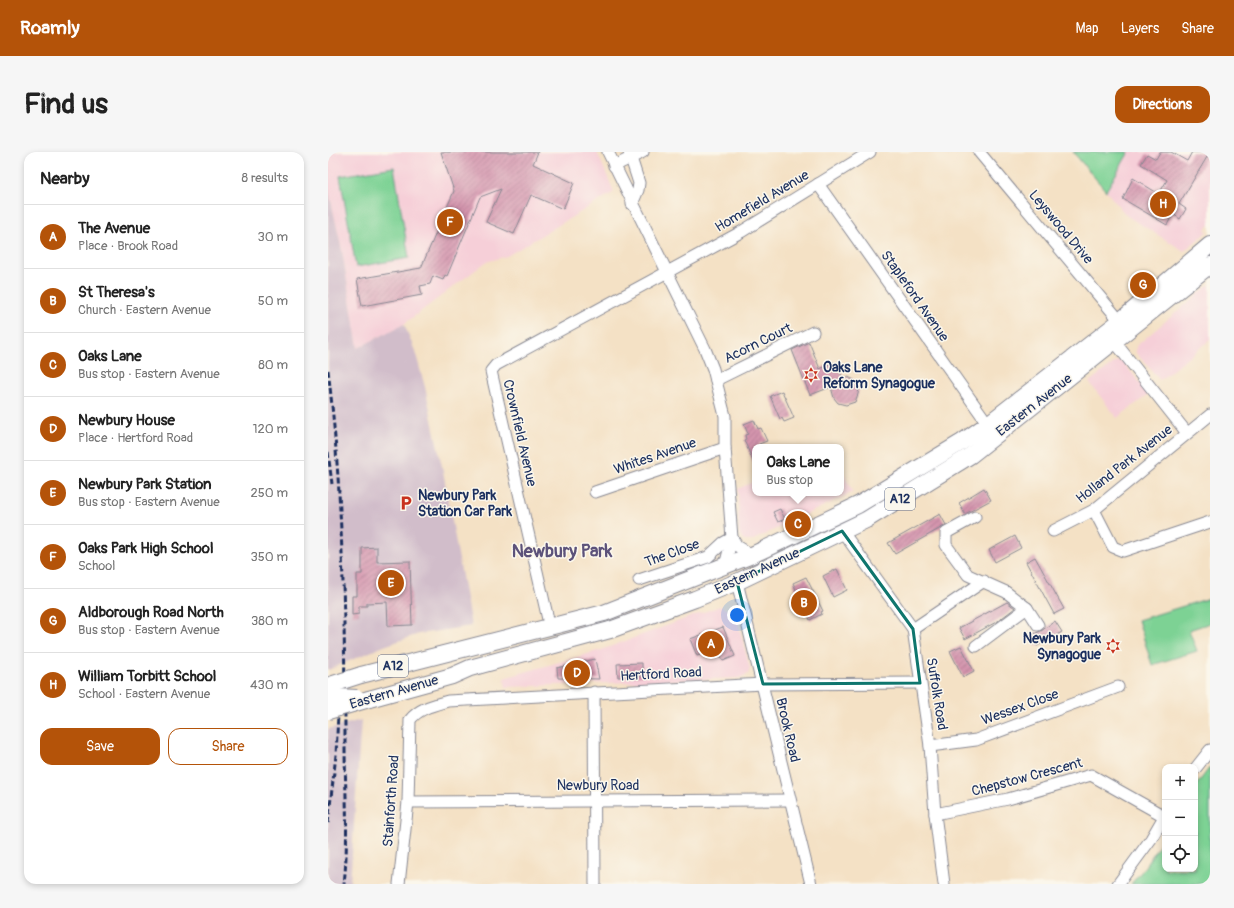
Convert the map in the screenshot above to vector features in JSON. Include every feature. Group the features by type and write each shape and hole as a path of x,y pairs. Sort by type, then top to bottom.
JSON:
{"highway":[{"name":"Eastern Avenue","path":"328,688 361,675 426,662 604,612 752,555 858,505 988,424 1120,321 1210,245"},
{"name":"Eastern Avenue","path":"328,711 452,676 470,668 610,630 737,582 842,530 866,520 971,455 1210,265"},
{"path":"418,685 420,674 426,662 451,663 470,668"},
{"path":"328,688 336,697 369,699"}],"street":[{"path":"608,152 632,204 705,349 716,380 725,416 725,448 732,538 725,566"},
{"path":"614,166 630,155 643,152"},
{"name":"Homefield Avenue","path":"667,272 741,232 870,152"},
{"name":"Leyswood Drive","path":"979,152 1120,321"},
{"path":"630,155 638,183 638,190 632,204"},
{"name":"Stapleford Avenue","path":"818,184 988,424"},
{"name":"Crownfield Avenue","path":"550,628 491,370 496,365 667,272"},
{"name":"Acorn Court","path":"716,380 813,332"},
{"path":"1114,341 1187,433"},
{"name":"Holland Park Avenue","path":"1053,530 1094,510 1210,415"},
{"name":"Whites Avenue","path":"595,492 725,448"},
{"path":"1094,510 1113,547 1123,551 1210,522"},
{"path":"975,517 946,533 946,545 968,575 1006,592 1027,608 1038,625"},
{"name":"Suffolk Road","path":"842,530 913,629 930,746 935,814 944,884"},
{"path":"732,538 737,546 752,555"},
{"name":"The Close","path":"640,580 708,557 723,543 732,538"},
{"path":"913,629 984,581"},
{"name":"Brook Road","path":"737,582 763,684 789,800 811,884"},
{"path":"976,646 1027,608"},
{"name":"Hertford Road","path":"410,720 417,712 429,706 448,701 763,684 920,683"},
{"name":"Wessex Close","path":"930,746 976,740 1118,687"},
{"path":"594,692 595,884"},
{"name":"Stainforth Road","path":"399,884 408,802 410,720"},
{"path":"1198,765 1210,750"},
{"name":"Chepstow Crescent","path":"935,814 1008,799 1091,775 1162,814"},
{"name":"Newbury Road","path":"408,802 789,800"},
{"path":"1118,884 1140,855 1162,818"}],"highlighted area":[{"path":"842,531 913,629 920,683 763,684 737,582"}],"shaded area":[{"path":"328,152 597,152 614,192 507,256 486,262 404,324 358,348 342,251 328,187"},
{"path":"1073,152 1210,152 1210,225 1205,229 1207,232 1184,251 1127,216"},
{"path":"328,187 342,251 358,348 404,324 415,351 425,387 443,471 471,626 419,634 384,646 328,670"},
{"path":"1210,284 1210,340 1160,380 1136,353 1136,346"},
{"path":"1118,360 1123,362 1149,394 1117,418 1089,382"},
{"path":"844,475 853,492 751,541 744,541 739,533 738,489 752,482 752,496 844,496"},
{"path":"720,606 736,615 750,669 748,674 739,678 506,687 504,678 601,650"},
{"path":"361,720 350,884 328,884 328,729"}],"green space":[{"path":"1073,152 1129,152 1106,191"},
{"path":"394,167 409,258 356,267 340,176"},
{"path":"1210,598 1210,623 1189,630 1197,651 1152,665 1138,620"},
{"path":"1210,767 1210,884 1131,884 1142,871 1162,841 1162,872 1198,872 1198,783"}],"building":[{"path":"441,152 538,152 533,164 574,183 563,209 531,195 514,234 486,222 501,189 480,197 447,276 445,275 443,280 433,276 430,284 420,286 422,295 362,306 357,279 421,268 454,191"},
{"path":"1160,152 1171,152 1187,161 1192,152 1210,152 1179,204 1186,209 1180,219 1173,214 1167,225 1123,199 1133,178 1159,194 1167,180 1141,164 1147,154 1156,159"},
{"path":"809,342 820,369 833,362 843,377 848,377 854,380 859,388 855,402 846,405 838,403 834,398 831,387 810,395 792,350"},
{"path":"782,391 794,418 784,422 782,418 780,419 770,396"},
{"path":"754,420 758,429 761,428 767,441 759,444 752,444 752,459 744,440 746,439 745,435 748,434 744,424"},
{"path":"984,488 991,500 965,514 959,503"},
{"path":"780,509 785,519 778,522 773,512"},
{"path":"940,514 946,525 895,554 888,543"},
{"path":"1015,536 1021,548 995,562 989,550"},
{"path":"377,547 377,562 410,561 412,625 388,626 387,602 367,603 367,606 359,606 359,614 352,615 352,596 357,596 357,574 362,574 362,548"},
{"path":"1035,557 1064,609 1054,614 1026,562"},
{"path":"837,569 847,590 833,597 823,576"},
{"path":"806,577 823,611 821,612 822,614 810,620 793,583"},
{"path":"1007,602 1015,608 998,621 965,639 959,628"},
{"path":"1055,621 1062,632 1037,646 1031,635 1041,631"},
{"path":"723,627 735,656 723,661 721,656 718,657 715,649 697,656 690,639"},
{"path":"961,646 974,671 963,677 950,651"},
{"path":"595,659 599,679 558,678 557,668"},
{"path":"642,663 642,676 618,677 617,664"}],"railway":[{"path":"328,370 337,463 342,557 347,832 344,884"},
{"path":"328,452 332,484"},
{"path":"328,823 336,755 340,674"}],"place":[{"name":"William Torbitt School","path":"1163,204"},
{"name":"Oaks Park High School","path":"450,222"},
{"name":"Aldborough Road North","path":"1143,285"},
{"name":"Oaks Lane Reform Synagogue","path":"811,375"},
{"name":"Newbury Park Station Car Park","path":"406,503"},
{"name":"Oaks Lane","path":"798,524"},
{"name":"Newbury Park Station","path":"391,583"},
{"name":"St Theresa's","path":"804,603"},
{"name":"The Avenue","path":"711,644"},
{"name":"Newbury Park Synagogue","path":"1113,646"},
{"name":"Newbury House","path":"577,673"}],"district":[{"name":"Newbury Park","path":"562,551"}]}
